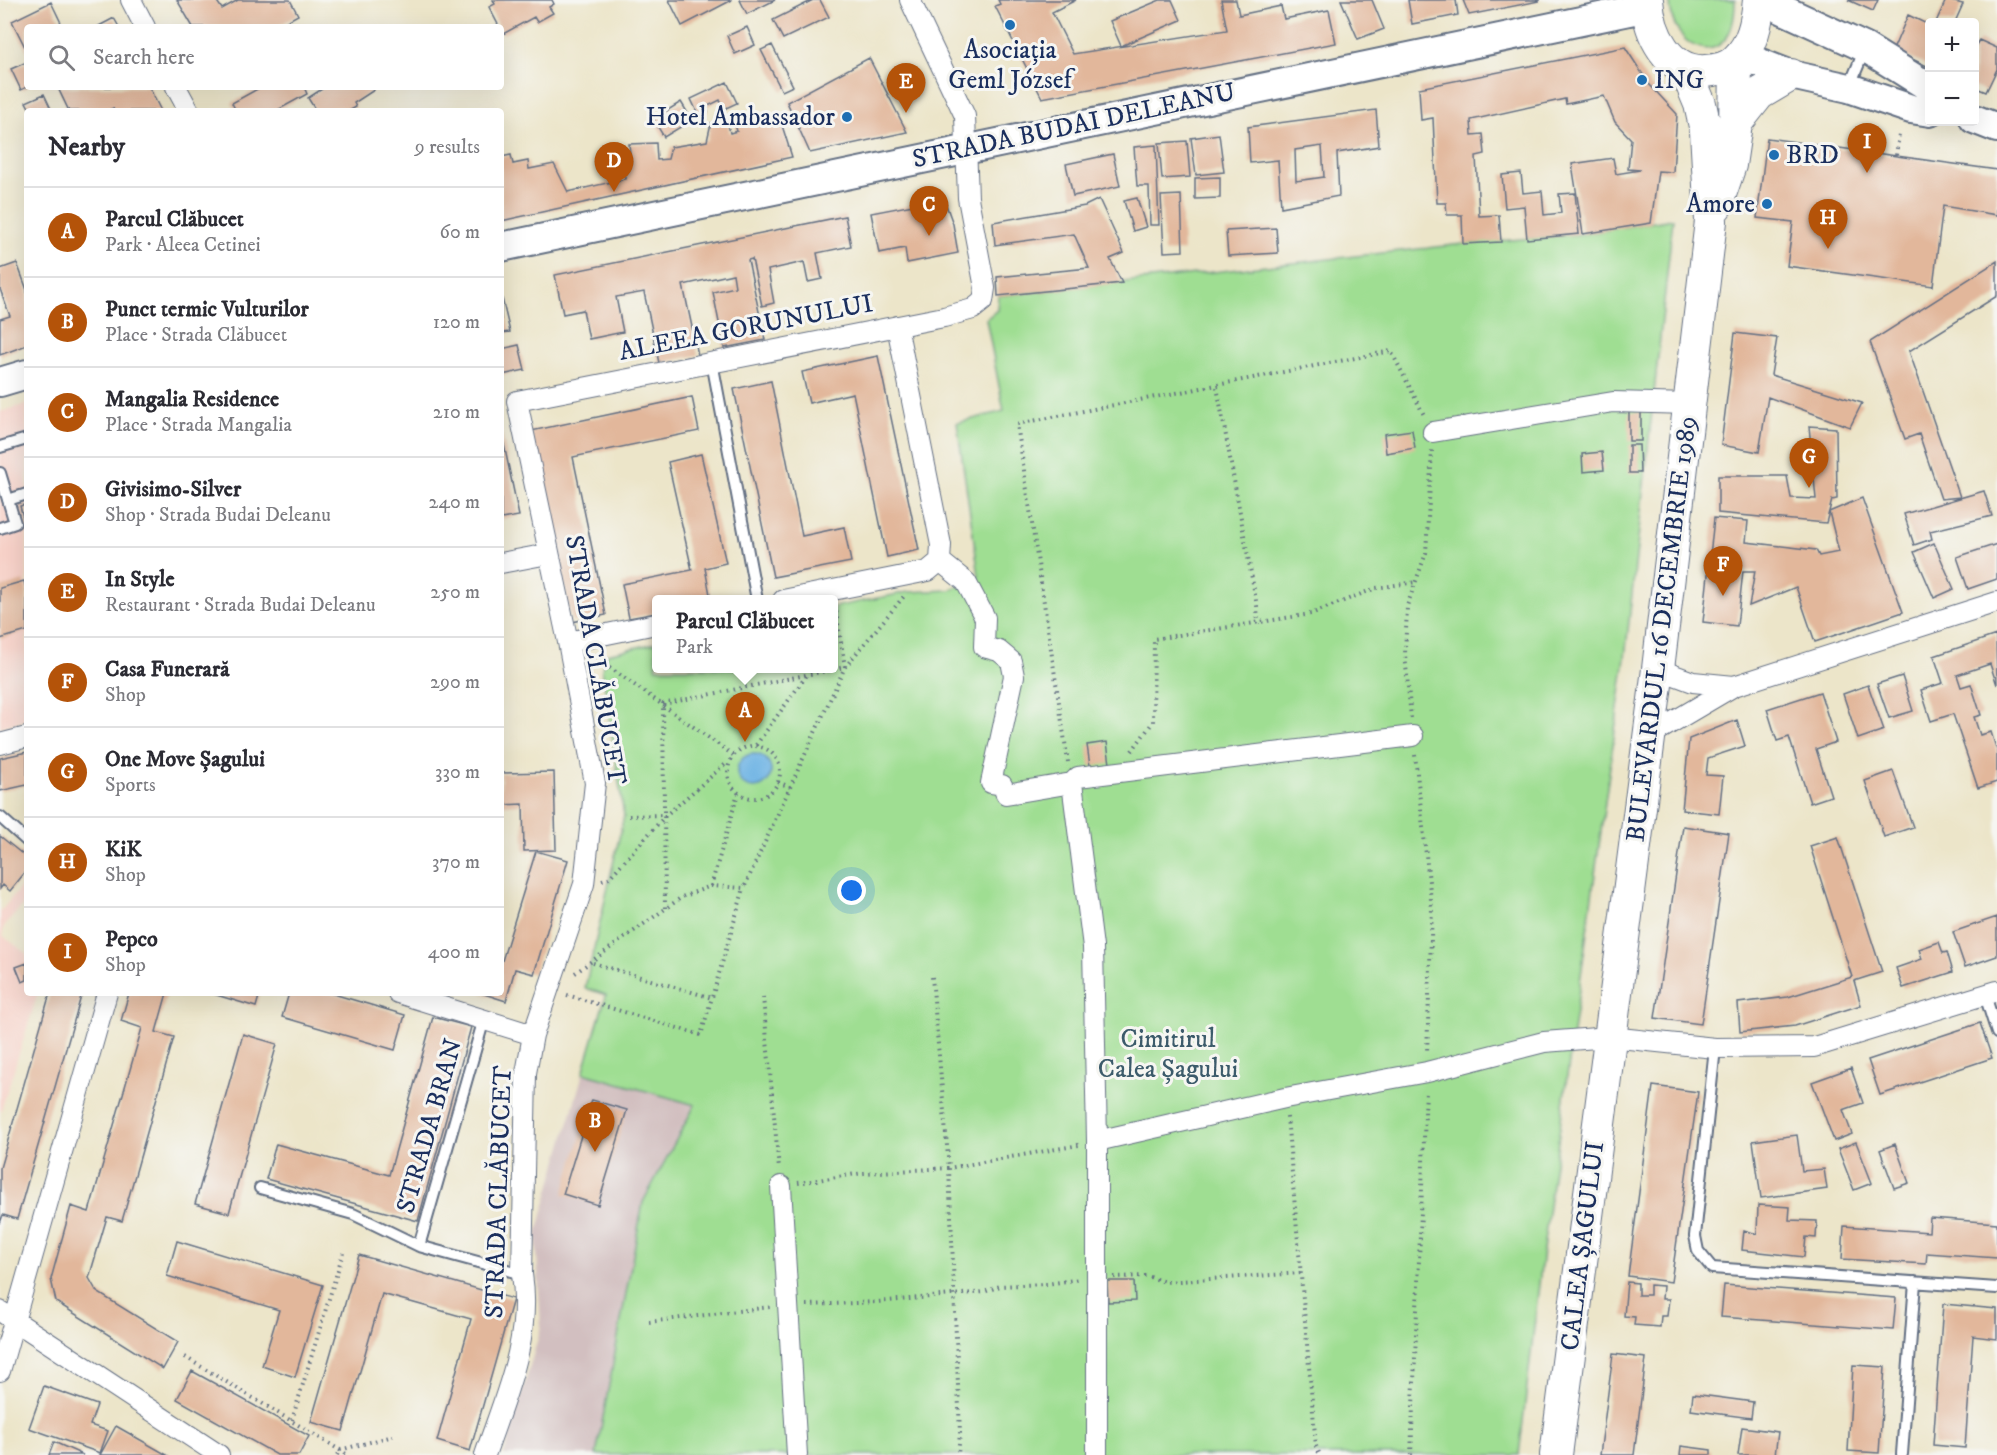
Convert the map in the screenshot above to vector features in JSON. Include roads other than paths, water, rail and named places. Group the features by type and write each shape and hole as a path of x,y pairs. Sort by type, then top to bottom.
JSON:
{"main road":[{"path":"1647,3 1655,36 1662,49 1685,68 1711,71 1738,58 1753,34 1760,0 1866,48 1925,85"},
{"name":"STRADA BUDAI DELEANU","path":"504,246 1647,3"},
{"path":"1738,58 1791,75 1849,87 1911,110 1925,112"},
{"name":"BULEVARDUL 16 DECEMBRIE 1989","path":"1712,221 1730,165 1736,123 1738,58"},
{"name":"BULEVARDUL 16 DECEMBRIE 1989","path":"1610,1037 1658,669 1712,221 1706,131 1700,104 1685,68"},
{"path":"1736,123 1759,94 1791,75"},
{"path":"1979,121 1997,128"},
{"path":"0,382 24,375"},
{"name":"CALEA ȘAGULUI","path":"1556,1455 1610,1037"}],"street":[{"path":"131,0 143,24"},
{"path":"910,0 965,116 967,149"},
{"path":"178,90 187,108"},
{"name":"ALEEA GORUNULUI","path":"517,401 897,326 963,311 983,301 985,288 969,198 967,149"},
{"path":"897,326 941,545 934,566"},
{"name":"STRADA CLĂBUCET","path":"485,1455 520,1351 526,1300 522,1274 526,1073 533,1035 584,884 595,783 517,401"},
{"path":"1433,432 1613,402 1690,404"},
{"path":"504,562 548,554"},
{"path":"805,595 934,566 966,582 985,618 984,647 999,651 1011,661 1014,676 991,783 1002,785 1006,795 1072,783 1078,777 1413,736"},
{"path":"1649,736 1734,686 1997,602"},
{"path":"568,642 652,625"},
{"path":"1658,669 1693,682 1734,686"},
{"path":"0,744 24,738"},
{"path":"1072,783 1093,947 1097,1141 1097,1455"},
{"path":"1097,1141 1285,1098 1427,1072 1544,1042 1610,1037 1715,1048 1814,1047 1991,993"},
{"path":"0,1371 7,1316 105,996"},
{"path":"408,996 533,1035"},
{"path":"781,1186 796,1455"},
{"path":"7,1316 219,1455"}],"lane":[{"path":"1849,87 1866,48"},
{"path":"712,362 756,595"},
{"path":"0,447 24,440"},
{"path":"0,473 15,523 0,528"},
{"path":"8,500 24,495"},
{"path":"0,817 24,838"},
{"path":"1991,993 1997,1033"},
{"name":"STRADA BRAN","path":"419,1246 484,1019"},
{"path":"1715,1048 1695,1236 1698,1251 1712,1268 1997,1288"},
{"name":"STRADA BRAN","path":"260,1188 353,1214 419,1246 522,1274"},
{"path":"1902,1455 1915,1282"}],"water":[{"path":"754,754 766,759 771,771 766,783 754,788 742,783 737,771 742,759"}],"place":[{"name":"Asociația Geml József","path":"1010,25"},
{"name":"ING","path":"1642,80"},
{"name":"In Style","path":"906,113"},
{"name":"Hotel Ambassador","path":"847,117"},
{"name":"BRD","path":"1774,155"},
{"name":"Pepco","path":"1867,173"},
{"name":"Givisimo-Silver","path":"614,192"},
{"name":"Amore","path":"1767,204"},
{"name":"Mangalia Residence","path":"929,236"},
{"name":"KiK","path":"1828,249"},
{"name":"One Move Șagului","path":"1809,488"},
{"name":"Casa Funerară","path":"1723,596"},
{"name":"Parcul Clăbucet","path":"745,742"},
{"name":"Punct termic Vulturilor","path":"595,1152"}],"park label":[{"name":"Cimitirul Calea Șagului","path":"1168,1054"}]}
